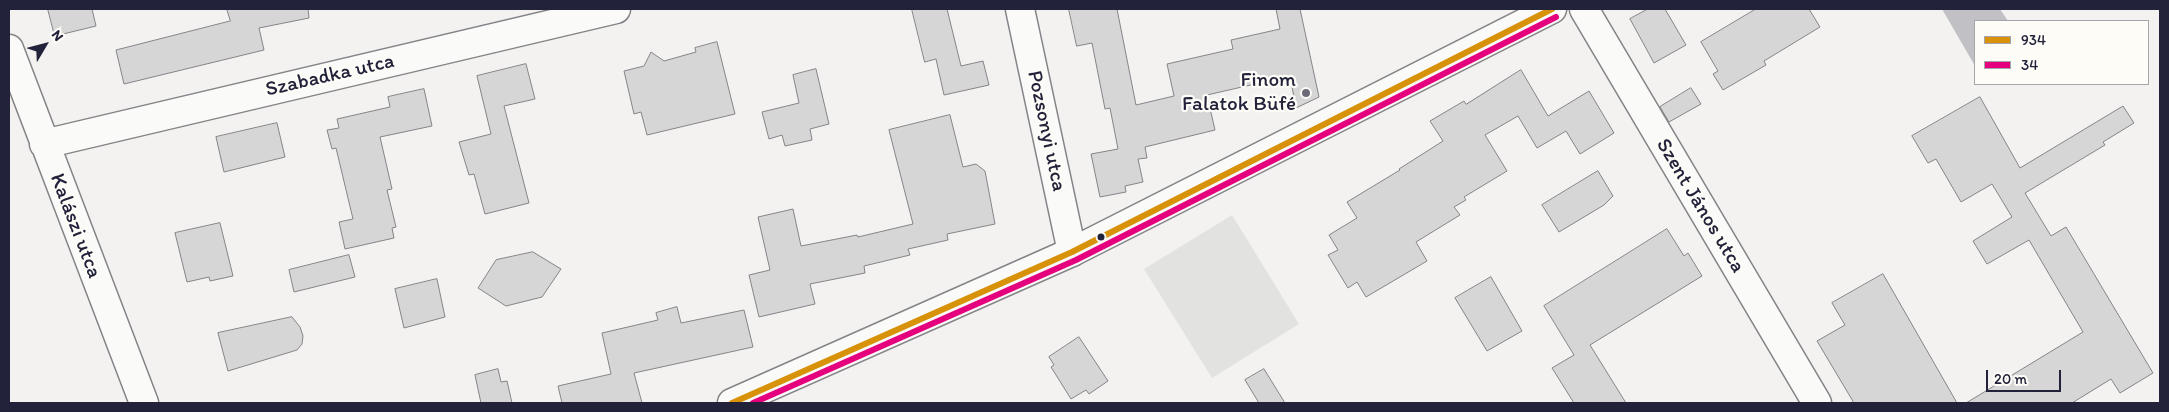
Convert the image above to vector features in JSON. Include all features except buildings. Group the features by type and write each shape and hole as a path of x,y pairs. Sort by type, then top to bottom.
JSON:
{"street":[{"name":"Szabadka utca","path":"44,144 616,9"},
{"name":"Pozsonyi utca","path":"1020,9 1072,252"},
{"path":"732,403 1072,252 1552,9"},
{"name":"Szent János utca","path":"1584,9 1817,403"},
{"name":"Kalászi utca","path":"9,49 144,403"}],"shaded area":[{"path":"1942,9 2000,9 2007,20 1974,20 1974,64"},
{"path":"1232,215 1299,324 1212,378 1144,269"}],"transit line":[{"name":"934","path":"732,403 1072,252 1552,9"},
{"name":"34","path":"753,403 1076,260 1556,17"}],"place":[{"name":"Finom Falatok Büfé","path":"1306,93"}]}
